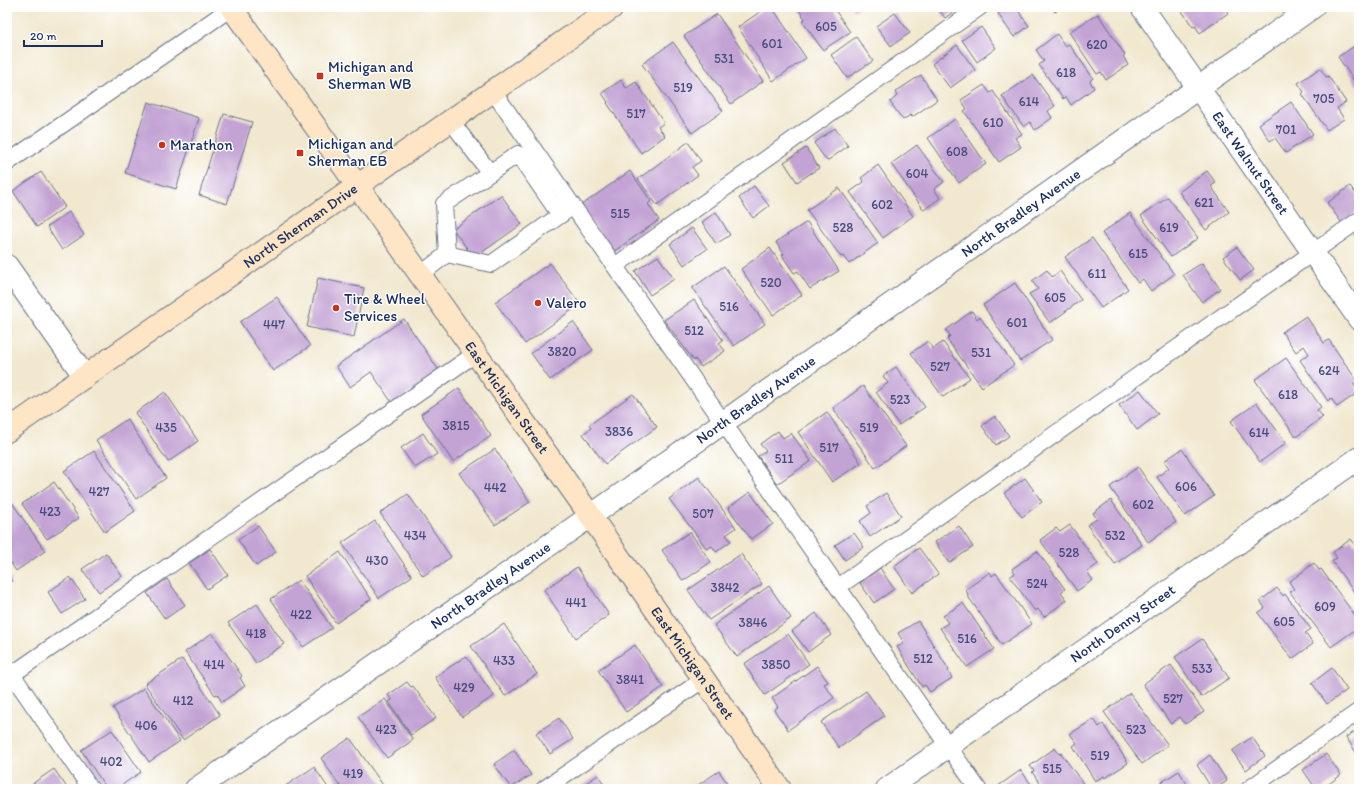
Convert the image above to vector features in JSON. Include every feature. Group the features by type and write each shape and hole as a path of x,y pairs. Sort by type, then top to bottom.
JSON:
{"main road":[{"name":"East Michigan Street","path":"231,7 590,516 780,789"},
{"name":"North Sherman Drive","path":"7,431 613,7"}],"street":[{"name":"East Walnut Street","path":"1142,7 1359,319"},
{"name":"North Bradley Avenue","path":"196,789 724,423 1313,7"},
{"path":"7,266 85,377"},
{"name":"North Denny Street","path":"887,789 1359,458"}],"lane":[{"path":"7,163 231,7"},
{"path":"615,266 980,7"},
{"path":"493,91 524,150 567,211 615,266 978,789"},
{"path":"451,121 490,173"},
{"path":"447,254 444,204 524,150"},
{"path":"447,254 491,264 567,211"},
{"path":"838,587 1359,220"},
{"path":"420,275 447,254"},
{"path":"91,789 9,673 475,354"},
{"path":"544,789 704,679"},
{"path":"1249,789 1359,711"}],"building":[{"path":"767,7 772,7 806,58 773,81 738,27"},
{"path":"797,7 833,7 850,32 823,50 802,21 805,19"},
{"path":"852,7 860,7 854,11"},
{"path":"937,7 960,7 945,18"},
{"path":"1009,7 1016,7 1029,26 1014,37 998,14"},
{"path":"1052,7 1062,7 1055,12"},
{"path":"1179,7 1224,7 1228,13 1200,33 1195,26 1193,27"},
{"path":"895,13 910,33 891,46 876,26"},
{"path":"717,14 763,81 731,104 684,36"},
{"path":"1098,14 1125,55 1123,56 1128,65 1106,80 1101,72 1097,74 1069,32"},
{"path":"981,27 996,48 977,62 962,40"},
{"path":"1057,34 1065,46 1069,44 1093,78 1090,81 1094,88 1071,105 1066,97 1063,99 1039,65 1044,61 1036,50"},
{"path":"856,37 873,61 847,78 831,55"},
{"path":"673,42 723,111 692,133 642,64"},
{"path":"957,45 975,70 950,88 932,64"},
{"path":"1353,47 1357,53 1359,52 1359,88 1338,57"},
{"path":"1320,68 1326,77 1328,76 1346,102 1337,108 1344,119 1327,130 1302,94 1304,92 1298,83"},
{"path":"921,75 937,100 912,117 910,115 903,120 890,102 897,96 895,92"},
{"path":"1033,75 1055,106 1048,111 1052,118 1035,130 1030,122 1024,127 1002,96"},
{"path":"621,80 626,88 636,82 664,123 658,127 665,136 641,153 607,103 608,102 602,93"},
{"path":"984,85 990,93 993,91 1022,134 1015,138 1021,147 999,162 964,111 967,109 961,100"},
{"name":"Marathon","path":"148,102 199,118 176,189 125,173"},
{"path":"1291,102 1313,134 1286,153 1275,138 1270,141 1259,124"},
{"path":"224,114 252,122 227,204 199,195"},
{"path":"955,119 986,164 959,183 928,138"},
{"path":"835,128 848,146 827,161 814,143"},
{"path":"688,142 701,161 692,167 698,175 657,205 638,179"},
{"path":"917,145 944,182 934,189 940,198 924,210 891,164"},
{"path":"806,148 819,168 797,182 784,162"},
{"path":"878,165 913,216 883,238 850,192 864,182 861,178"},
{"path":"630,171 651,201 648,204 659,220 613,252 580,206"},
{"path":"1207,171 1216,183 1211,186 1229,212 1206,230 1179,192"},
{"path":"41,172 65,207 37,227 13,191"},
{"path":"754,186 769,206 753,218 739,198"},
{"path":"1350,186 1359,198 1359,210 1342,223 1327,203"},
{"path":"839,188 878,243 849,264 843,256 841,257 807,210"},
{"path":"501,195 522,224 474,258 453,229"},
{"path":"1168,197 1198,238 1171,257 1141,216"},
{"path":"69,212 84,235 62,250 47,227"},
{"path":"716,212 730,235 716,244 702,222"},
{"path":"1130,213 1174,274 1151,291 1143,279 1138,283 1102,233"},
{"path":"807,222 839,271 810,289 798,271 794,273 782,255 784,254 776,242"},
{"path":"692,228 707,249 684,265 670,244"},
{"path":"1359,232 1359,242 1355,235"},
{"path":"1092,238 1128,289 1101,308 1065,257"},
{"path":"1237,247 1254,270 1240,280 1223,257"},
{"path":"770,248 802,295 773,315 741,269"},
{"path":"658,256 674,279 650,295 635,271"},
{"name":"Valero","path":"550,263 580,304 525,344 495,302"},
{"path":"1202,263 1220,289 1202,302 1183,275"},
{"path":"724,266 765,324 734,346 692,288"},
{"path":"1047,270 1052,277 1060,271 1081,300 1050,323 1029,294 1038,289 1032,281"},
{"name":"Tire & Wheel Services","path":"318,278 364,288 354,337 307,327"},
{"path":"1015,283 1052,340 1020,361 983,305"},
{"path":"277,297 310,346 273,371 240,322"},
{"path":"694,300 723,340 719,343 725,351 701,367 695,359 694,361 664,320"},
{"path":"972,311 977,319 980,317 1014,365 982,387 947,339 950,336 946,330"},
{"path":"1306,316 1324,343 1329,340 1357,381 1353,384 1359,392 1337,407 1331,398 1328,401 1300,360 1309,354 1304,346 1296,352 1282,332"},
{"path":"404,319 440,372 393,404 371,372 350,387 336,366"},
{"path":"573,322 593,350 550,380 531,353"},
{"path":"928,341 933,349 943,342 970,378 943,397 911,353"},
{"path":"1286,358 1321,407 1317,410 1323,417 1296,437 1255,380"},
{"path":"896,367 925,407 899,425 876,392 888,383 883,376"},
{"path":"863,386 906,446 875,468 833,408"},
{"path":"459,388 491,436 453,462 421,414"},
{"path":"1140,390 1158,414 1137,430 1119,405"},
{"path":"165,392 198,441 168,462 135,413"},
{"path":"633,394 657,427 605,464 583,434 591,428 589,425"},
{"path":"1257,403 1286,443 1260,462 1231,421"},
{"path":"827,412 861,463 832,482 798,432"},
{"path":"995,416 1009,436 996,445 982,426"},
{"path":"127,419 166,478 136,499 96,440"},
{"path":"778,431 783,438 791,433 811,461 777,484 758,456 766,451 760,444"},
{"path":"423,433 437,454 415,468 401,448"},
{"path":"495,449 530,502 495,525 459,473"},
{"path":"1182,449 1214,496 1185,516 1157,477 1169,468 1164,461"},
{"path":"94,451 135,511 105,532 64,471"},
{"path":"1138,467 1176,522 1148,542 1110,487"},
{"path":"699,477 736,528 726,535 731,541 716,552 712,546 707,549 669,499"},
{"path":"1025,478 1042,502 1022,517 1004,493"},
{"path":"54,482 79,518 47,539 22,504"},
{"path":"750,492 773,524 751,539 728,508"},
{"path":"886,493 901,516 870,537 860,521 871,513 867,506"},
{"path":"408,494 451,557 423,576 380,513"},
{"path":"9,498 45,551 16,571 7,557 7,500"},
{"path":"1111,500 1142,545 1115,564 1087,525 1097,519 1093,513"},
{"path":"375,521 412,576 379,598 342,543"},
{"path":"1070,525 1098,564 1087,572 1093,580 1077,591 1040,540 1056,528 1060,532"},
{"path":"258,526 276,552 256,566 238,540"},
{"path":"959,526 973,547 949,563 935,542"},
{"path":"690,532 711,562 683,581 662,550"},
{"path":"854,533 864,547 845,560 835,545"},
{"path":"1351,539 1355,545 1359,541 1359,599 1332,561 1337,558 1333,552"},
{"path":"919,548 938,574 912,593 894,566"},
{"path":"210,549 228,575 207,589 189,563"},
{"path":"1037,551 1065,589 1061,592 1067,600 1044,617 1038,609 1035,611 1010,577 1015,573 1012,569"},
{"path":"340,552 371,599 336,623 305,576"},
{"path":"106,553 122,576 99,592 82,569"},
{"path":"741,554 762,584 709,620 688,590"},
{"path":"1314,563 1319,570 1321,569 1359,621 1359,627 1331,647 1290,592 1294,589 1289,582"},
{"path":"577,567 609,615 576,638 544,590"},
{"path":"880,568 894,589 874,603 860,583"},
{"path":"990,572 992,576 996,573 1032,624 1002,645 965,590"},
{"path":"7,574 12,581 7,584"},
{"path":"70,577 85,599 62,614 48,592"},
{"path":"167,579 185,605 165,619 147,593"},
{"path":"299,580 332,628 303,647 271,599"},
{"path":"769,586 791,618 737,657 714,625"},
{"path":"1277,588 1283,596 1285,594 1311,629 1305,633 1313,644 1292,659 1258,613 1265,608 1260,601"},
{"path":"963,603 994,649 967,667 940,628 948,623 943,616"},
{"path":"257,604 284,644 256,663 228,623"},
{"path":"816,613 831,635 808,652 792,631"},
{"path":"918,621 949,670 948,671 952,678 930,692 925,685 922,687 897,647 904,643 898,633"},
{"path":"504,624 537,674 505,696 471,646"},
{"path":"212,633 242,676 240,678 245,686 222,702 217,694 215,695 185,652"},
{"path":"788,634 809,664 765,695 744,664"},
{"path":"1202,639 1229,678 1201,697 1175,657"},
{"path":"635,645 663,687 626,712 598,670"},
{"path":"466,656 494,696 462,717 435,677"},
{"path":"182,659 220,715 183,740 145,684"},
{"path":"1171,665 1204,712 1185,724 1180,717 1171,724 1143,684"},
{"path":"817,666 828,682 824,684 834,698 788,730 774,710 778,707 772,698"},
{"path":"1332,668 1347,690 1327,704 1312,683"},
{"path":"407,682 411,687 413,686 436,718 411,735 389,702 392,700 388,695"},
{"path":"144,688 180,741 149,762 113,708"},
{"path":"866,691 884,716 839,748 821,722"},
{"path":"1130,693 1168,745 1142,764 1104,712"},
{"path":"385,699 413,740 387,758 358,717"},
{"path":"559,718 573,739 550,754 536,733"},
{"path":"1094,719 1099,727 1103,724 1128,763 1105,778 1104,776 1095,781 1073,746 1077,743 1070,734"},
{"path":"1359,729 1359,757 1346,737"},
{"path":"112,730 141,772 116,789 107,789 81,750"},
{"path":"1252,737 1265,756 1246,770 1232,751"},
{"path":"350,738 385,788 342,789 321,758"},
{"path":"1055,748 1059,754 1061,753 1087,789 1044,789 1032,772 1034,771 1030,766"},
{"path":"514,750 531,775 511,788 494,764"},
{"path":"1326,754 1341,775 1322,789 1316,789 1303,770"},
{"path":"1210,755 1227,781 1215,789 1212,789 1197,765"},
{"path":"314,767 329,789 285,789 284,787"},
{"path":"54,769 68,789 35,789 32,784"},
{"path":"1021,770 1034,789 994,789"},
{"path":"719,771 731,789 692,789"},
{"path":"1179,771 1190,789 1160,789 1157,785"},
{"path":"598,775 607,789 577,789"}],"place":[{"name":"Michigan and Sherman WB","path":"320,76"},
{"name":"Marathon","path":"162,145"},
{"name":"Michigan and Sherman EB","path":"300,153"},
{"name":"Valero","path":"538,303"},
{"name":"Tire & Wheel Services","path":"336,308"}]}
